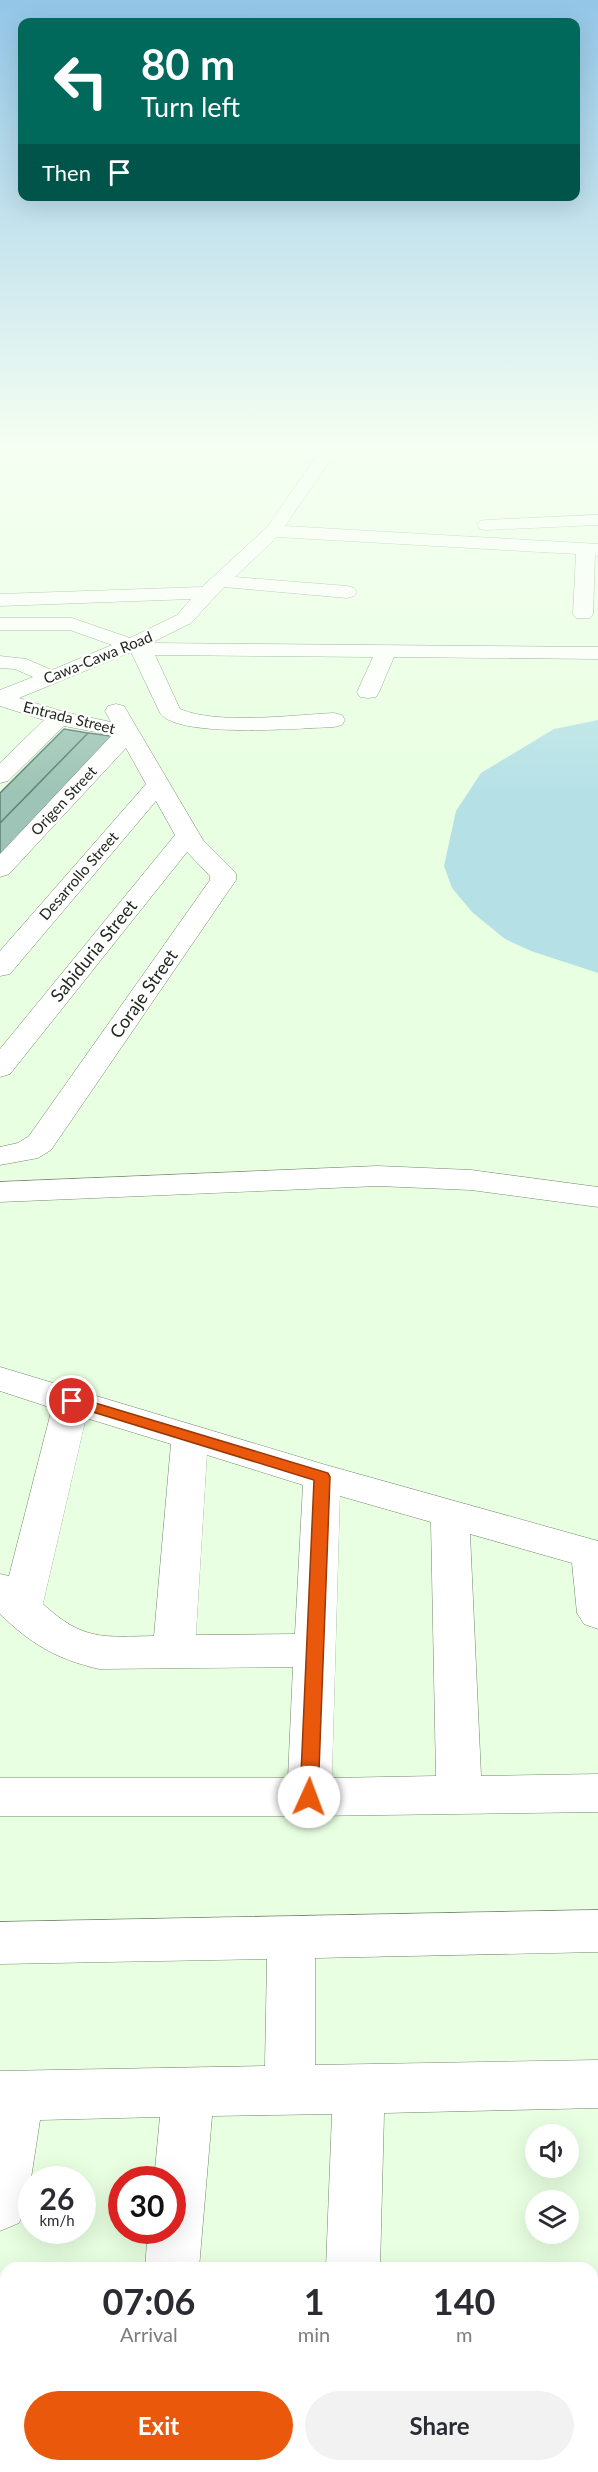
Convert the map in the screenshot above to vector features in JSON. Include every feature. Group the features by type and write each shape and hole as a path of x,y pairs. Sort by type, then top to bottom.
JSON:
{"street":[{"name":"Cawa-Cawa Road","path":"0,698 136,647 177,624 240,562"},
{"path":"583,614 590,562"},
{"path":"0,600 214,587 347,592"},
{"path":"0,624 72,624 136,647 386,652 598,652"},
{"path":"136,647 171,713 177,717 205,722 334,720"},
{"path":"368,692 386,652"},
{"path":"0,662 19,663 51,677"},
{"name":"Entrada Street","path":"0,698 59,718 128,732 188,835"},
{"path":"116,711 128,732"},
{"path":"0,776 59,718"},
{"name":"Origen Street","path":"0,870 128,732"},
{"name":"Desarrollo Street","path":"0,968 158,784"},
{"name":"Sabiduria Street","path":"0,1068 188,835"},
{"name":"Coraje Street","path":"13,1154 40,1143 223,880 223,874 200,853 188,835"},
{"path":"0,1192 378,1176 471,1180 598,1197"},
{"path":"0,1379 322,1477 595,1555 598,1614"},
{"path":"72,1401 11,1599 57,1640 77,1649 99,1653 315,1650"},
{"path":"174,1652 189,1437"},
{"path":"309,1797 322,1477"},
{"path":"450,1514 459,1795"},
{"path":"0,1797 309,1797 598,1792"},
{"path":"0,1943 598,1931"},
{"path":"290,2091 291,1938"},
{"path":"0,2204 9,2096 598,2084"},
{"path":"353,2262 359,2090"},
{"path":"173,2262 188,2093"}],"water":[{"path":"598,720 598,973 531,951 505,939 472,912 452,888 444,866 456,811 481,773 554,729"}],"building":[{"path":"64,729 88,733 0,823 0,793"},
{"path":"88,733 112,736 0,855 0,823"}],"route":[{"path":"72,1401 322,1477 309,1797"}]}
